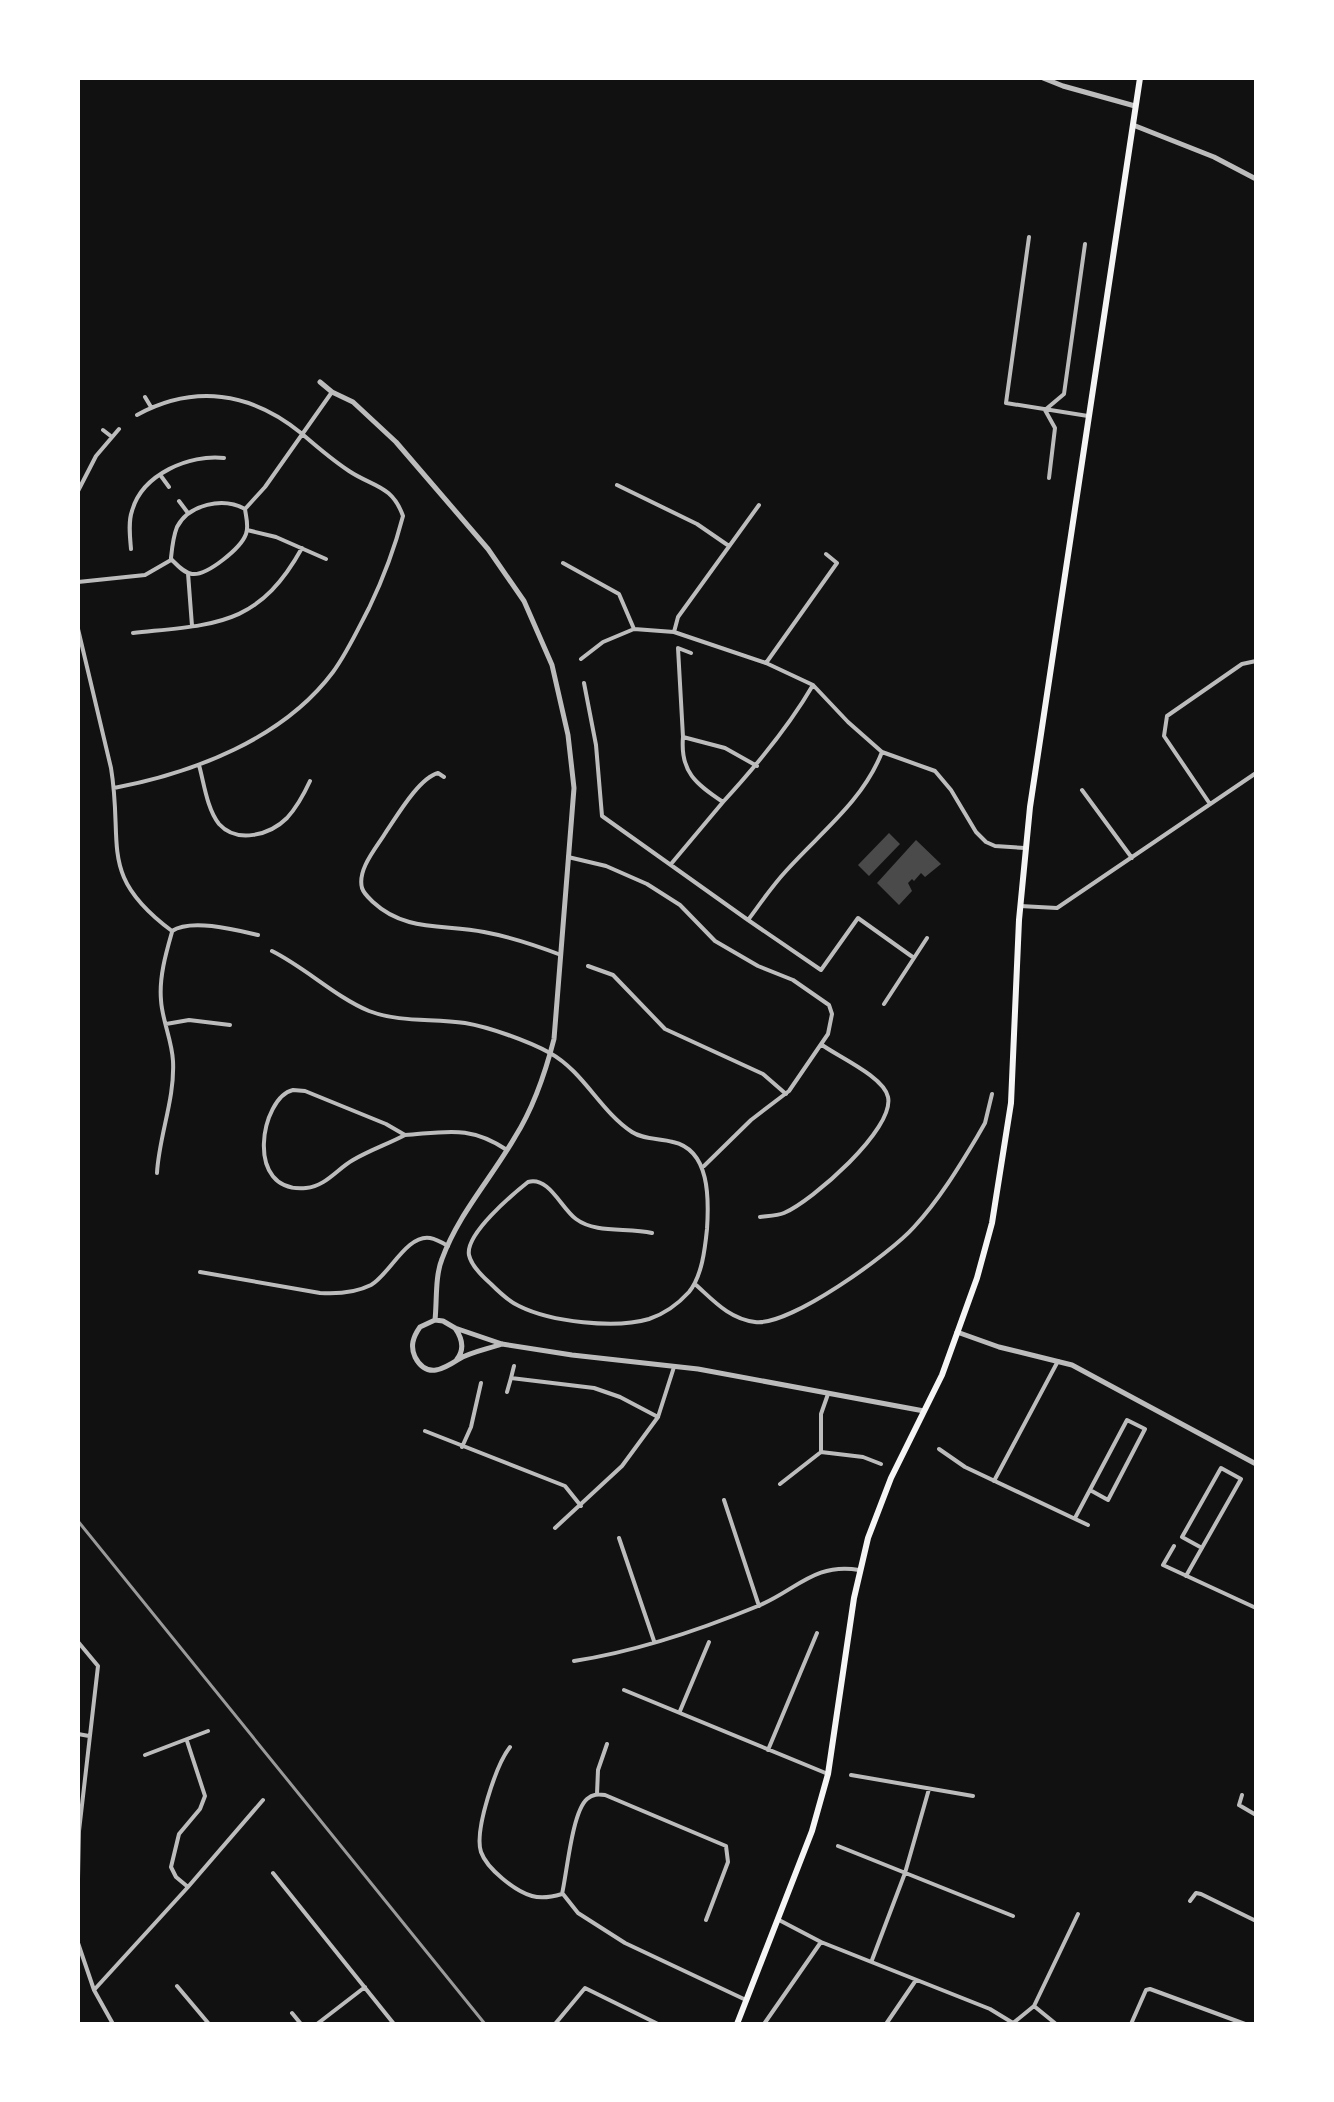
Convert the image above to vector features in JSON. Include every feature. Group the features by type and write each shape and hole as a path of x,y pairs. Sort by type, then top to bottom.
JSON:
{"main road":[{"path":"737,2024 812,1831 828,1774 859,1570 868,1538 891,1478 925,1411 977,1278 1002,1171 1011,1103 1025,848 1140,78"}],"street":[{"path":"1043,78 1135,106"},
{"path":"1132,125 1214,157 1256,179"},
{"path":"1029,237 1006,403 1088,416"},
{"path":"1045,410 1064,394 1085,244"},
{"path":"320,382 353,402 396,442 508,575 540,631 554,671 568,735 574,788 557,1017 550,1053 527,1116 465,1209 440,1262 435,1320"},
{"path":"171,559 188,573 194,574 207,570 223,559 242,541 247,530 245,509 265,487 332,392"},
{"path":"114,788 164,777 232,750 278,723 312,695 332,673 377,590 403,516 399,504 384,487 349,472 263,408 223,396 180,398 137,415"},
{"path":"145,397 151,407"},
{"path":"1045,410 1055,428 1049,478"},
{"path":"78,491 85,474 119,429"},
{"path":"103,430 112,437"},
{"path":"131,549 132,510 150,483 172,468 197,459 224,458"},
{"path":"161,476 169,487"},
{"path":"617,485 697,524 729,546"},
{"path":"179,501 188,513"},
{"path":"78,582 153,572 171,559 175,531 188,513 201,506 221,503 245,509"},
{"path":"674,632 678,617 759,505"},
{"path":"247,530 276,537 326,559"},
{"path":"133,633 192,627 230,618 268,597 281,583 302,548"},
{"path":"766,663 837,563 826,554"},
{"path":"563,563 619,594 634,629"},
{"path":"133,566 133,575"},
{"path":"188,573 192,627"},
{"path":"78,629 114,788 115,837 120,868 143,908 172,931"},
{"path":"581,659 603,642 634,629 674,632 766,663 813,685 882,752 935,771 986,842 995,846 1025,848"},
{"path":"691,653 678,648 683,737 681,755 689,774 700,787 723,802"},
{"path":"1210,804 1164,736 1167,716 1242,664 1256,661"},
{"path":"584,683 596,745 602,816 821,970 858,918 914,958"},
{"path":"670,865 757,766 780,737 813,685"},
{"path":"683,737 725,748 757,766"},
{"path":"748,920 786,871 862,789 882,752"},
{"path":"199,765 215,817 228,831 238,834 250,835 276,827 301,800 310,781"},
{"path":"444,777 438,773 425,781 389,828 362,876 366,895 401,921 494,934 562,955"},
{"path":"1020,906 1057,908 1256,773"},
{"path":"1082,790 1132,858"},
{"path":"568,857 616,870 647,884 680,905 723,947 815,993 829,1005 832,1014 828,1034 786,1094 751,1120 703,1167"},
{"path":"157,1173 158,1148 173,1083 173,1060 160,984 172,931 179,926 205,926 258,935"},
{"path":"884,1004 927,938"},
{"path":"272,951 373,1012 413,1021 475,1025 550,1053 576,1074 607,1110 635,1134 678,1142 703,1167 707,1195 706,1230 695,1284 673,1306 651,1318 621,1323 557,1318 517,1306 485,1278 469,1256 472,1239 480,1227 520,1188 533,1180 545,1185 573,1216 588,1225 652,1233"},
{"path":"588,966 613,975 665,1029 763,1074 786,1094"},
{"path":"166,1024 189,1020 230,1025"},
{"path":"760,1217 783,1214 841,1172 857,1156 887,1112 888,1097 877,1080 822,1045"},
{"path":"405,1135 386,1124 305,1091 293,1090 279,1096 273,1104 264,1160 272,1178 295,1188 308,1188 324,1183 354,1159 405,1135 462,1131 487,1136 507,1150"},
{"path":"695,1284 734,1316 756,1323 777,1320 804,1306 886,1253 917,1224 977,1137 985,1123 992,1094"},
{"path":"200,1272 338,1294 371,1285 412,1243 421,1239 430,1238 448,1246"},
{"path":"502,1344 457,1360 448,1368 436,1370 419,1363 412,1345 414,1334 420,1327 435,1320 443,1321 502,1344 674,1367 925,1411"},
{"path":"455,1328 462,1347 457,1360"},
{"path":"957,1332 999,1347 1058,1361 1256,1464"},
{"path":"994,1481 1058,1361"},
{"path":"507,1392 514,1366"},
{"path":"555,1528 622,1466 658,1417 674,1367"},
{"path":"511,1378 594,1388 620,1397 658,1417"},
{"path":"462,1447 471,1427 481,1383"},
{"path":"821,1452 821,1414 828,1394"},
{"path":"1075,1518 1127,1420 1145,1429 1108,1500 1090,1490"},
{"path":"425,1431 565,1486 581,1506"},
{"path":"939,1449 965,1467 1088,1525"},
{"path":"780,1484 821,1452 863,1457 881,1464"},
{"path":"1186,1576 1202,1548 1241,1479 1221,1468 1182,1537 1202,1548"},
{"path":"724,1500 759,1606"},
{"path":"619,1538 654,1641"},
{"path":"1174,1546 1163,1565 1256,1608"},
{"path":"574,1661 616,1654 759,1606 826,1569 841,1566 859,1570"},
{"path":"768,1750 817,1633"},
{"path":"78,1642 98,1666 79,1831 78,1879"},
{"path":"680,1711 709,1642"},
{"path":"624,1690 828,1774"},
{"path":"145,1755 208,1731"},
{"path":"78,1734 89,1736"},
{"path":"187,1741 205,1796 200,1809 179,1834 171,1867 176,1877 188,1887"},
{"path":"597,1794 598,1770 607,1744"},
{"path":"510,1747 493,1777 482,1826 481,1853 488,1863 522,1891 534,1897 562,1894"},
{"path":"851,1775 973,1796"},
{"path":"872,1960 905,1873 929,1789"},
{"path":"562,1894 579,1811 584,1801 597,1794"},
{"path":"597,1794 726,1846 728,1862 706,1920"},
{"path":"1242,1795 1239,1805 1256,1815"},
{"path":"94,1990 263,1800"},
{"path":"838,1846 1013,1916"},
{"path":"273,1873 394,2024"},
{"path":"1190,1901 1196,1893 1201,1894 1256,1921"},
{"path":"562,1894 578,1913 625,1943 746,2000"},
{"path":"779,1920 821,1942 990,2009 1012,2024 1034,2006 1078,1914"},
{"path":"764,2024 821,1942"},
{"path":"78,1943 94,1990 113,2024"},
{"path":"886,2024 916,1979"},
{"path":"177,1986 209,2024"},
{"path":"317,2024 365,1987"},
{"path":"555,2024 585,1988 658,2024"},
{"path":"1131,2024 1146,1990 1150,1989 1229,2021 1245,2024"},
{"path":"1034,2006 1056,2024"},
{"path":"292,2013 301,2024"}],"building":[{"path":"889,833 900,844 869,876 858,865"},
{"path":"916,840 941,864 925,877 921,873 914,881 912,879 908,883 912,891 899,905 877,883"}],"railway":[{"path":"78,1521 485,2024"}]}
